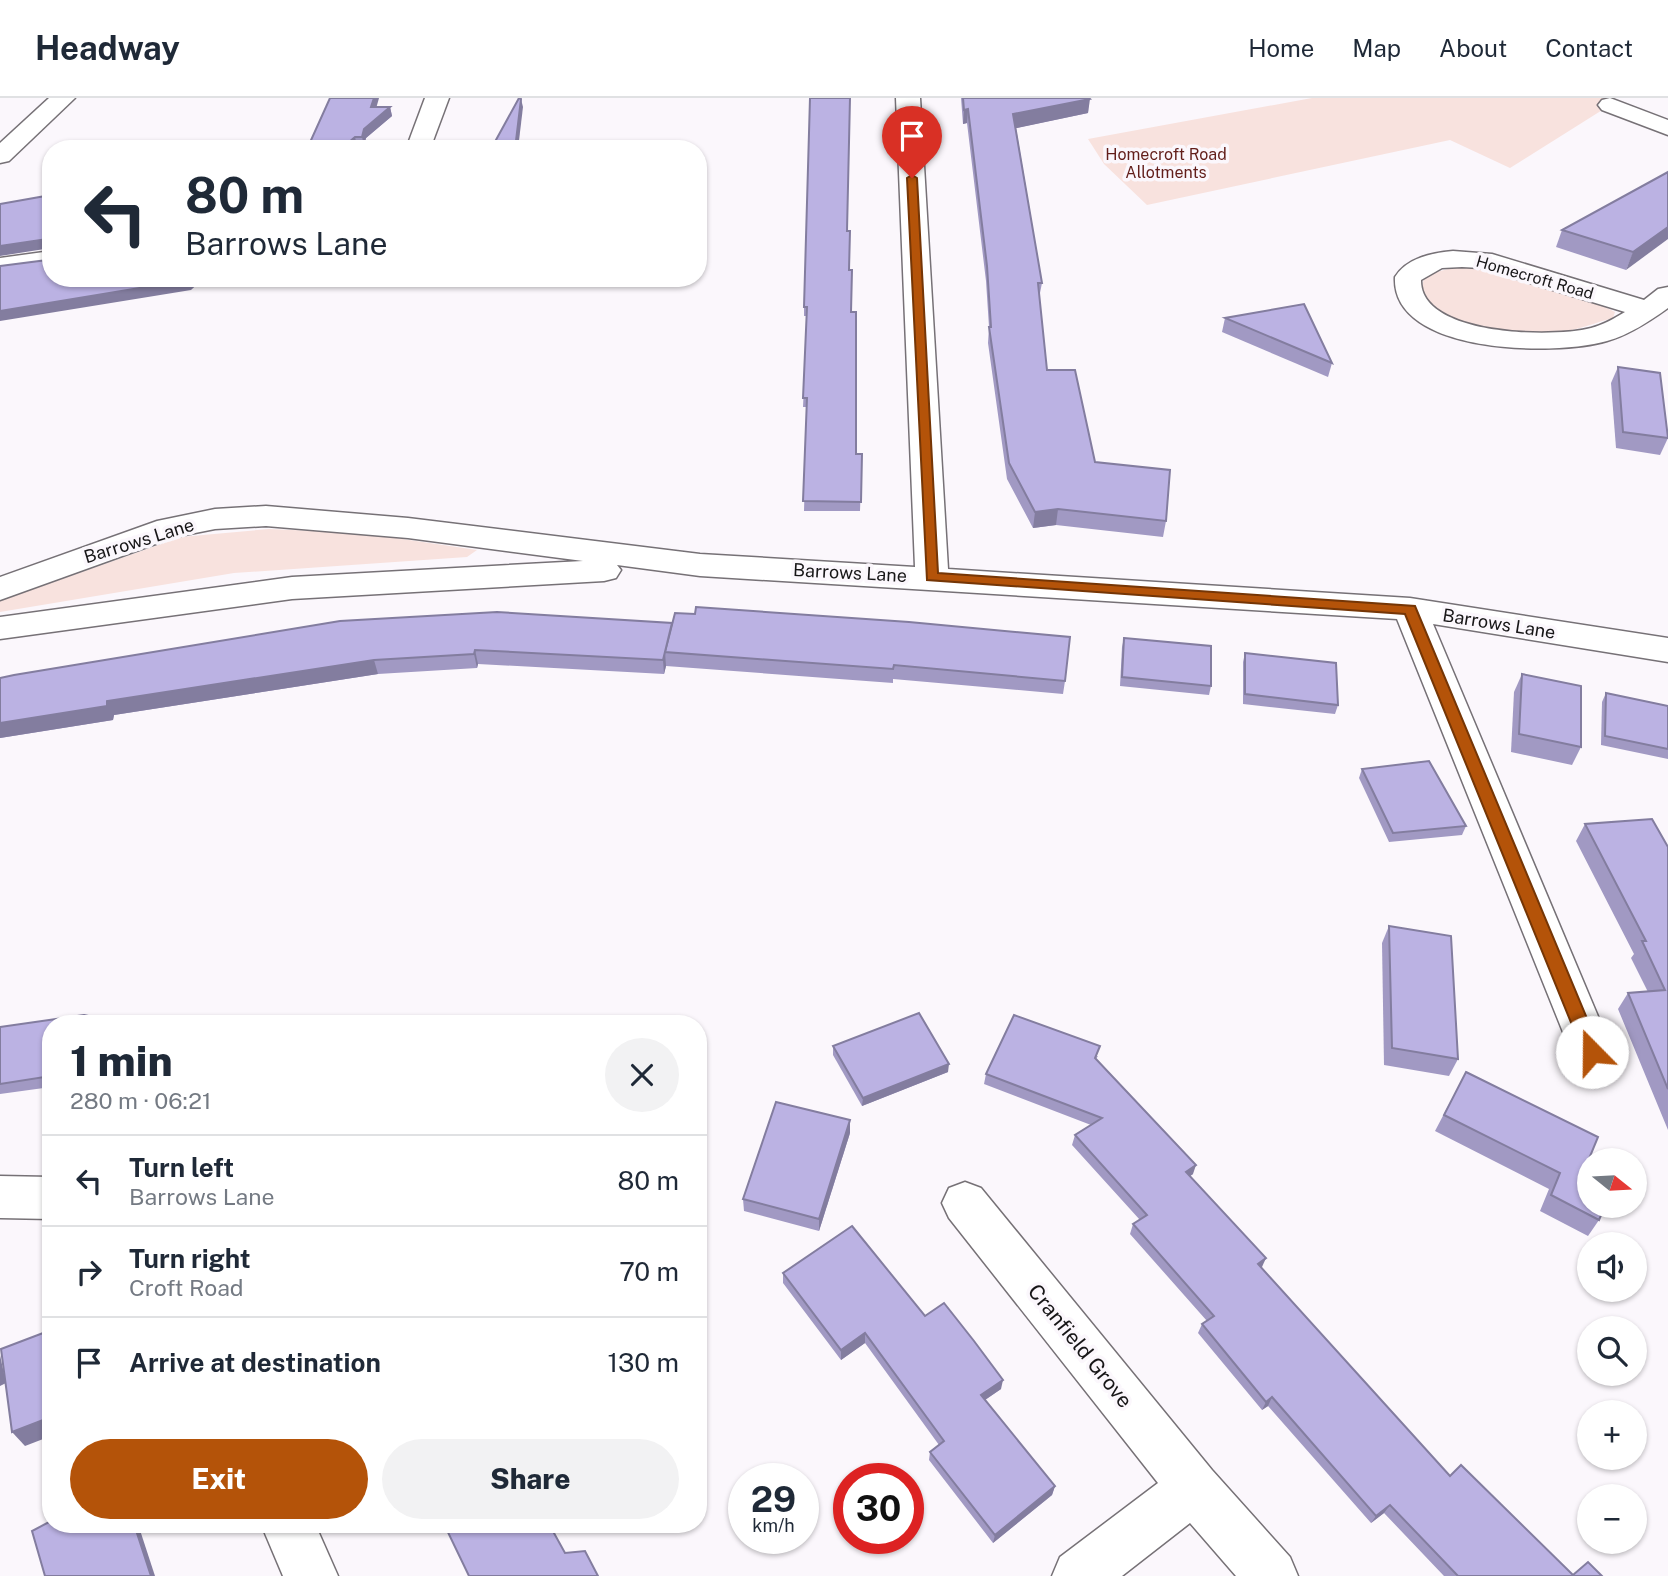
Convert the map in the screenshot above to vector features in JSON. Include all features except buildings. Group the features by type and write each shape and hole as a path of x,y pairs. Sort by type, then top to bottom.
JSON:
{"street":[{"path":"0,156 63,98"},
{"path":"421,140 437,98"},
{"path":"908,98 932,577"},
{"path":"1610,105 1668,128"},
{"name":"Homecroft Road","path":"1461,258 1483,260 1658,303 1600,334 1566,341 1527,342 1452,328 1434,319 1417,306 1408,292 1408,277 1428,262 1461,258"},
{"path":"0,267 42,260"},
{"name":"Barrows Lane","path":"0,589 168,528 215,519 266,516 408,528 701,565 932,577 1410,609 1668,650"},
{"name":"Barrows Lane","path":"0,628 292,588 701,565"},
{"path":"1410,609 1592,1052"},
{"path":"0,1197 42,1198"},
{"name":"Cranfield Grove","path":"965,1203 1194,1488 1271,1576"},
{"path":"1079,1576 1194,1488"},
{"path":"292,1533 311,1576"}],"green space":[{"name":"Homecroft Road Allotments","path":"1312,98 1605,98 1615,102 1510,168 1450,140 1147,205 1104,164 1088,139"},
{"path":"1452,268 1482,268 1599,304 1615,312 1613,318 1561,332 1524,333 1484,328 1446,314 1421,290 1425,275"},
{"path":"269,529 362,533 477,550 467,557 234,573 0,612 0,601 181,537"}],"route":[{"path":"912,178 932,577 1410,609 1592,1052"}]}
